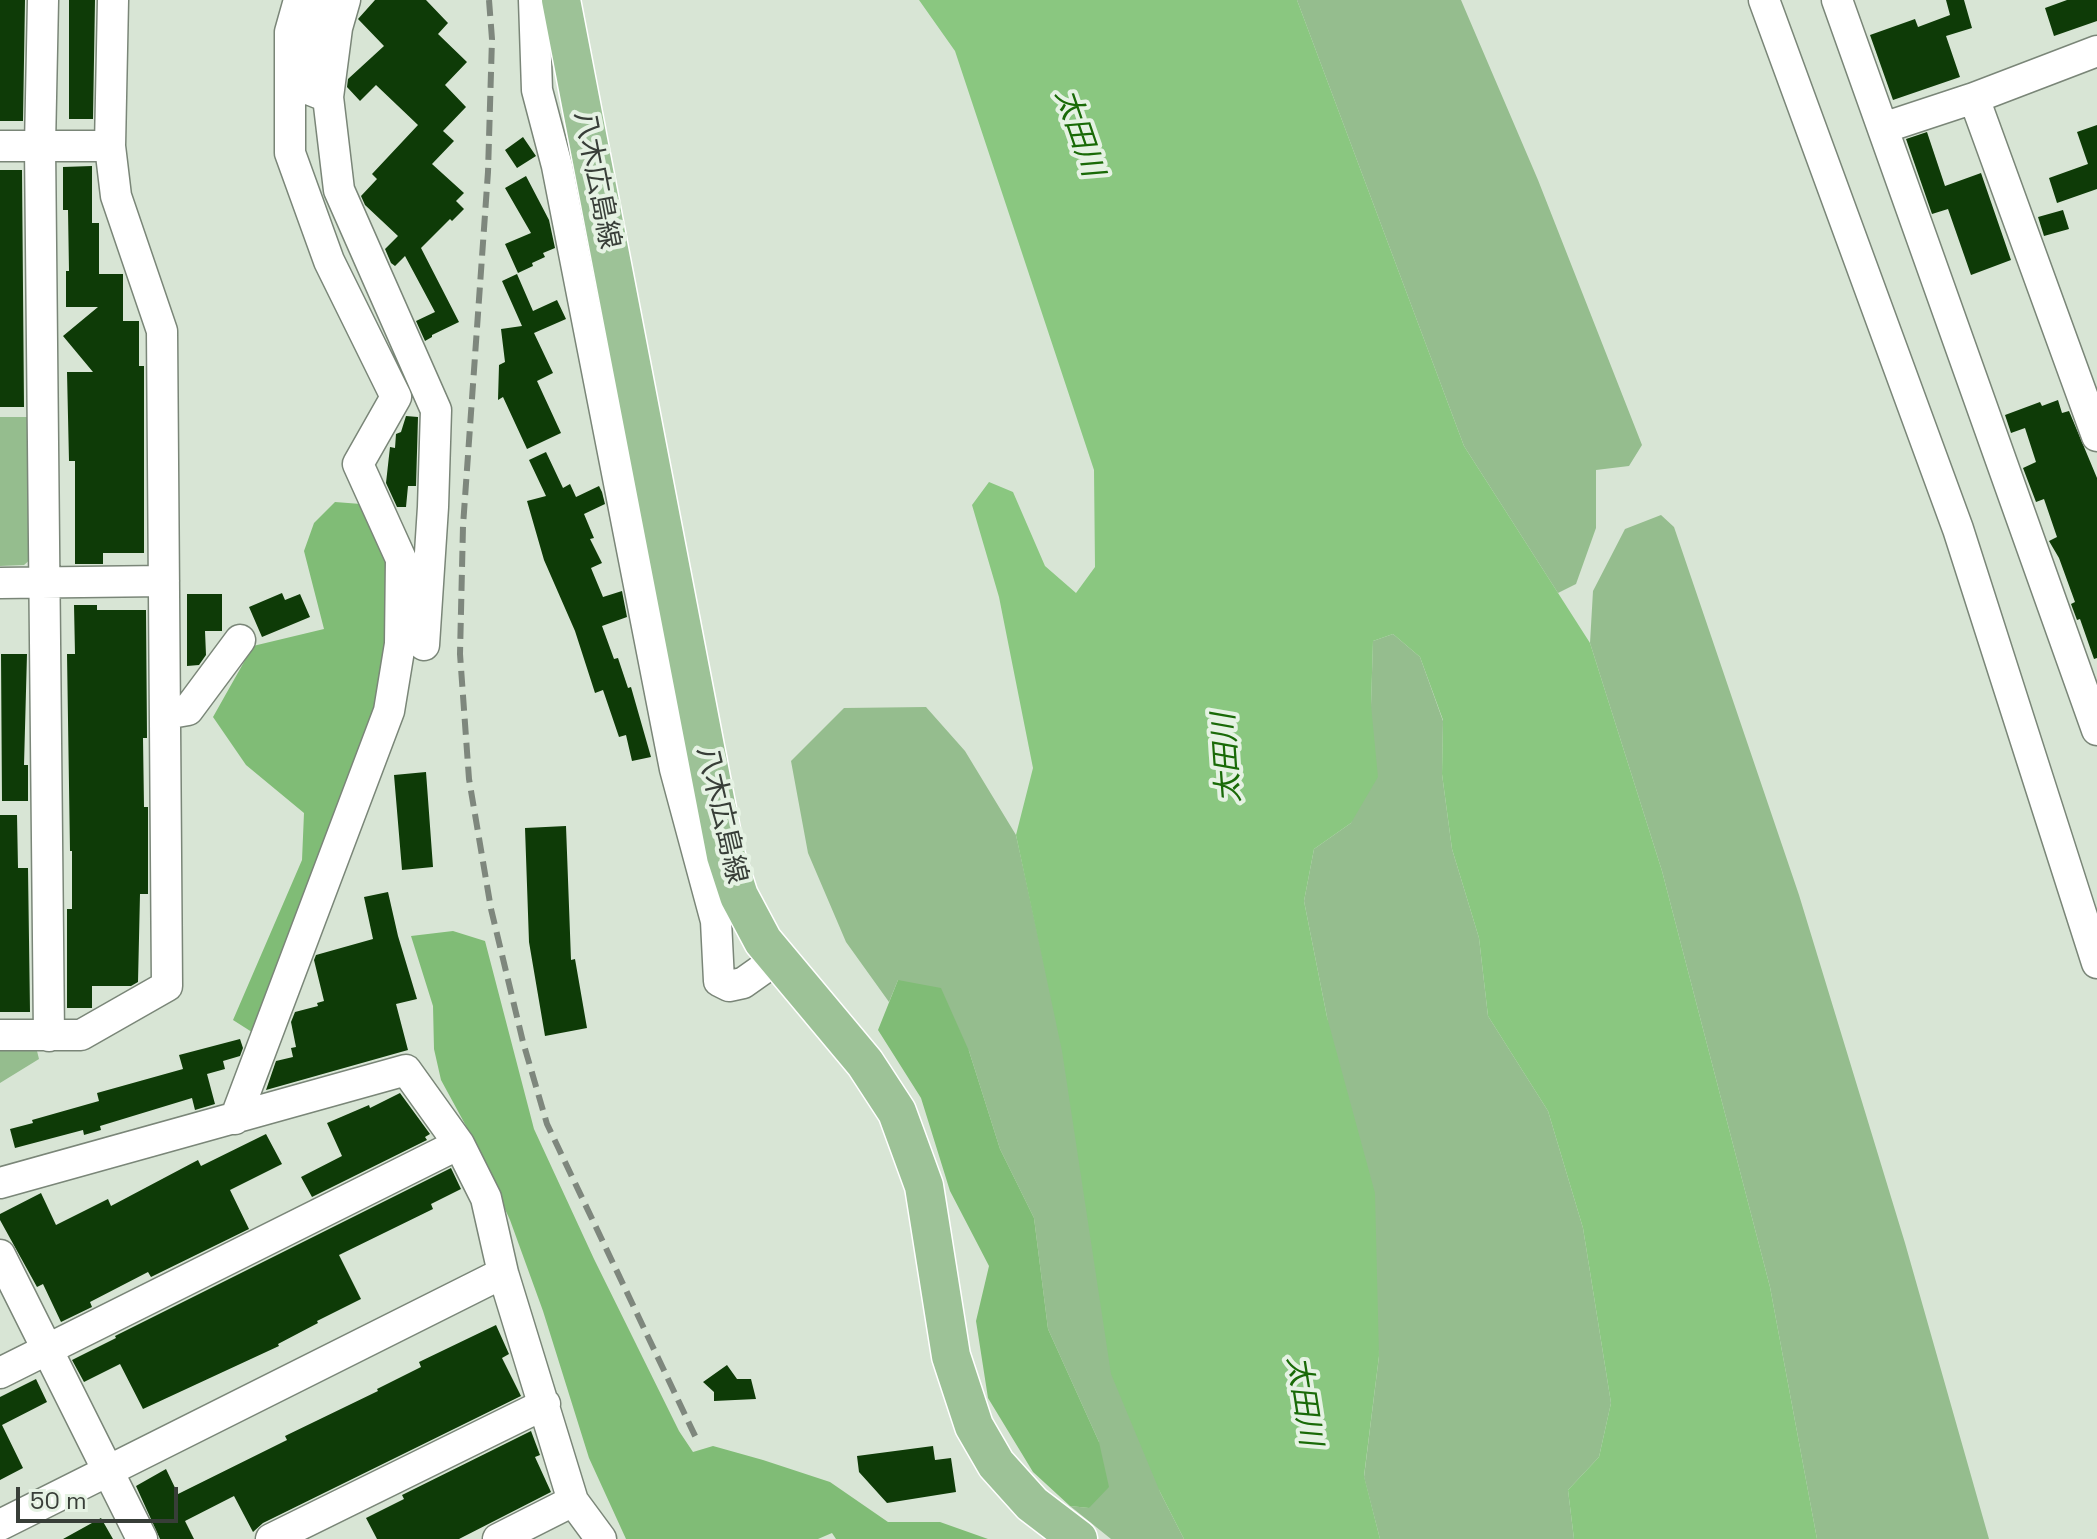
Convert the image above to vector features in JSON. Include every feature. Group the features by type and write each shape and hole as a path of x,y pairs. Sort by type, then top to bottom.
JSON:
{"main road":[{"name":"八木広島線","path":"561,0 726,856 739,896 763,941 865,1063 897,1112 924,1186 951,1356 974,1426 996,1464 1032,1504 1078,1539"}],"street":[{"path":"43,0 40,146 49,1036"},
{"path":"0,1035 81,1035 167,986 162,331 116,196 110,146 113,0"},
{"path":"235,1119 389,711 400,644 401,559 358,464 396,397 329,261 290,153 290,32 299,0"},
{"path":"320,0 308,89 328,97"},
{"path":"345,0 337,28 328,97 339,190 436,410 424,645"},
{"path":"534,0 537,90 557,166 675,769 716,921 719,981 729,986 743,983 777,959"},
{"path":"1764,0 1958,529 2097,963"},
{"path":"1837,0 2097,730"},
{"path":"1883,128 1974,98 2097,51"},
{"path":"1974,98 2097,436"},
{"path":"0,146 110,146"},
{"path":"0,583 164,581"},
{"path":"165,714 188,710 240,640"},
{"path":"0,1183 406,1070 459,1144 486,1198 503,1273 573,1501 601,1539"},
{"path":"0,1373 459,1144"},
{"path":"1,1261 142,1539"},
{"path":"6,1529 107,1471 503,1273"},
{"path":"271,1539 545,1404"},
{"path":"498,1539 573,1501"}],"shaded area":[{"path":"1297,0 1461,0 1538,180 1642,445 1629,466 1596,470 1596,528 1576,584 1558,593 1464,446"},
{"path":"0,417 33,417 32,558 24,565 0,566"},
{"path":"335,502 361,504 389,564 387,648 372,715 255,1034 233,1020 302,860 304,813 246,765 213,717 253,646 324,629 304,551 314,523"},
{"path":"1661,515 1674,527 1799,895 1905,1243 1989,1539 1817,1539 1770,1287 1662,871 1590,643 1593,591 1625,529"},
{"path":"1393,634 1420,657 1443,721 1442,774 1452,849 1479,938 1488,1016 1548,1111 1583,1228 1611,1403 1599,1457 1568,1490 1574,1539 1380,1539 1364,1477 1379,1356 1327,1017 1304,901 1314,849 1351,823 1371,705 1373,641"},
{"path":"926,707 965,751 1016,835 1160,1492 1184,1539 1111,1539 1070,1506 1089,1508 1099,1442 1048,1329 1034,1218 1000,1149 969,1051 898,980 889,1002 846,942 808,853 791,761 844,708"},
{"path":"453,931 485,941 534,1129 594,1259 679,1431 693,1452 713,1446 763,1460 830,1482 888,1522 940,1522 988,1539 836,1539 832,1533 818,1539 626,1539 589,1458 543,1311 510,1220 472,1137 441,1080 434,1049 433,1006 411,936"},
{"path":"898,980 941,988 969,1051 1000,1149 1034,1218 1048,1329 1099,1442 1109,1487 1089,1508 1070,1506 1033,1472 988,1398 976,1321 989,1266 950,1191 921,1098 878,1030"},
{"path":"36,1047 39,1059 0,1083 0,1048"}],"water":[{"name":"太田川","path":"919,0 1297,0 1464,446 1590,643 1662,871 1770,1287 1817,1539 1574,1539 1568,1490 1599,1457 1611,1403 1583,1228 1548,1111 1488,1016 1479,938 1452,849 1442,774 1443,720 1420,657 1393,634 1373,641 1371,705 1378,777 1351,823 1314,849 1304,901 1327,1017 1375,1193 1379,1356 1364,1476 1380,1539 1184,1539 1160,1492 1111,1374 1062,1051 1016,835 1033,768 999,597 972,505 989,482 1013,492 1045,566 1076,593 1095,567 1094,470 955,51"}],"building":[{"path":"0,0 25,0 23,121 0,121"},
{"path":"69,0 95,0 93,119 69,119"},
{"path":"375,0 426,0 448,23 438,34 467,62 445,85 466,107 443,131 454,141 432,164 464,193 456,201 464,209 421,248 459,322 425,341 416,321 435,312 405,256 395,266 391,263 385,249 398,236 365,205 361,196 377,179 372,174 418,125 376,85 360,101 347,87 348,79 384,46 358,19"},
{"path":"1946,0 1964,0 1972,28 1946,36 1960,77 1893,100 1870,35 1915,19 1918,27 1950,15"},
{"path":"2067,0 2097,0 2097,21 2054,36 2045,8"},
{"path":"2097,125 2097,189 2057,203 2049,178 2088,164 2077,132"},
{"path":"1927,132 1945,186 1981,173 2011,260 1971,275 1948,209 1932,214 1906,139"},
{"path":"523,137 536,156 517,168 505,150"},
{"path":"92,166 92,223 99,223 99,274 123,274 123,321 139,321 139,366 144,366 144,553 103,553 103,564 75,564 75,461 69,461 67,372 93,372 63,336 98,307 66,307 68,210 63,210 63,167"},
{"path":"0,170 22,170 24,407 0,407"},
{"path":"526,176 549,220 555,248 543,253 545,257 532,263 533,266 518,273 505,244 531,233 505,188"},
{"path":"2063,210 2069,229 2044,236 2038,217"},
{"path":"517,274 533,311 557,300 566,319 534,333 553,373 537,381 561,433 527,449 503,397 498,400 499,365 505,362 501,329 522,326 502,281"},
{"path":"2058,400 2062,413 2069,411 2097,478 2097,658 2094,659 2080,619 2077,620 2071,604 2075,602 2059,558 2049,541 2057,537 2044,499 2036,502 2023,468 2036,462 2025,428 2011,433 2005,415 2040,402 2042,406"},
{"path":"406,416 418,417 416,486 408,486 406,507 397,507 386,483 390,447 395,448 396,434 401,432"},
{"path":"546,452 563,488 570,484 576,497 599,486 602,492 605,504 584,514 594,538 590,539 602,563 591,568 603,597 622,591 627,617 602,626 614,659 618,658 628,688 631,687 651,757 632,761 626,735 619,737 603,690 595,693 575,631 544,560 527,501 546,496 529,460"},
{"path":"282,593 285,600 300,594 310,617 262,637 249,607"},
{"path":"187,594 222,594 222,631 205,631 206,655 199,665 187,666"},
{"path":"74,605 97,605 97,610 146,610 147,738 143,738 144,807 148,807 148,894 140,894 138,982 131,986 92,986 92,1008 67,1008 67,909 72,909 72,851 67,654 75,654"},
{"path":"1,654 27,654 24,765 28,765 28,801 2,801"},
{"path":"426,772 433,867 402,870 394,775"},
{"path":"0,815 17,815 18,868 28,868 30,1012 0,1012"},
{"path":"566,826 571,960 575,959 587,1028 545,1036 529,942 525,828"},
{"path":"388,892 417,999 396,1004 408,1050 266,1090 276,1061 293,1057 291,1048 296,1047 291,1022 295,1012 318,1006 317,1003 324,1001 314,960 316,955 373,939 364,897"},
{"path":"240,1039 243,1048 240,1056 223,1061 225,1069 207,1074 215,1104 195,1110 192,1098 100,1126 101,1130 84,1135 83,1130 15,1148 10,1129 99,1101 97,1093 183,1069 179,1055"},
{"path":"400,1093 430,1134 425,1137 427,1140 312,1197 301,1177 342,1156 327,1123 369,1105 370,1108"},
{"path":"266,1134 282,1164 230,1190 249,1229 151,1277 148,1272 90,1302 92,1307 61,1322 43,1284 37,1287 0,1220 0,1214 41,1193 56,1225 108,1199 111,1206 198,1160 201,1166"},
{"path":"451,1168 461,1189 431,1204 433,1209 339,1255 361,1299 317,1321 279,1346 143,1409 120,1364 84,1382 72,1360 115,1336"},
{"path":"496,1325 509,1354 502,1358 521,1396 263,1523 253,1532 234,1496 185,1521 194,1539 160,1539 136,1486 166,1469 178,1494 287,1440 285,1436 421,1367 419,1362"},
{"path":"727,1365 737,1379 751,1379 756,1399 714,1401 714,1392 703,1382"},
{"path":"36,1379 47,1402 2,1425 23,1468 0,1480 0,1397"},
{"path":"531,1431 540,1455 535,1457 551,1492 459,1539 377,1539 366,1518 404,1499 402,1495"},
{"path":"933,1446 935,1460 951,1458 956,1492 887,1503 859,1472 857,1456"},
{"path":"101,1518 113,1539 63,1539"}],"railway":[{"path":"489,0 492,39 488,172 463,526 460,654 469,779 491,909 523,1042 547,1124 697,1440"}]}
